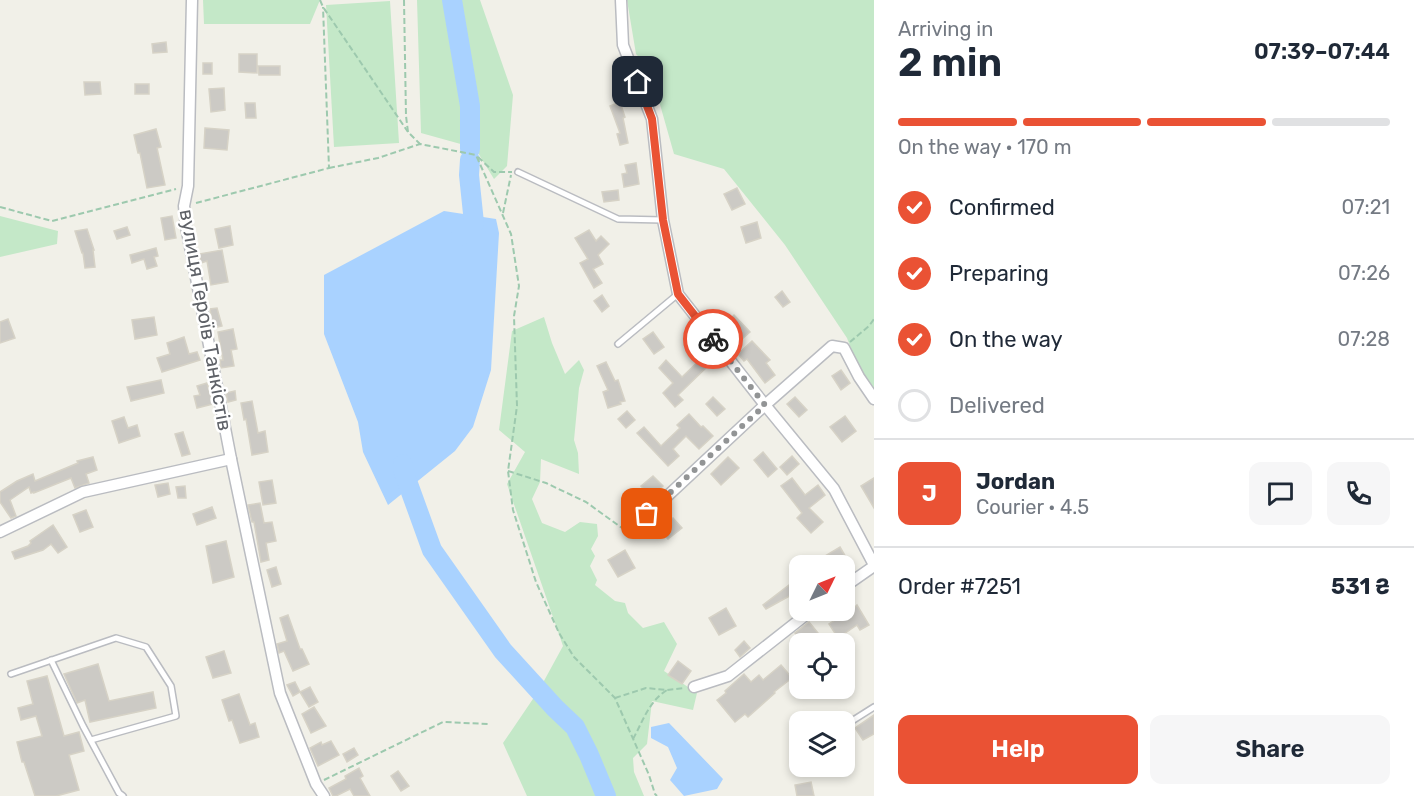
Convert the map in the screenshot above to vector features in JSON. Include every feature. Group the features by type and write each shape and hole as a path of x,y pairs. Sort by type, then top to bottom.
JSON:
{"street":[{"name":"вулиця Героїв Танкістів","path":"192,0 188,186 184,206 186,226 231,459 280,693 316,783 324,796"},
{"path":"621,0 623,45 652,119 663,220 678,294 834,489 874,565 855,579"},
{"path":"631,530 832,346 844,348 874,399"},
{"name":"вулиця Героїв Танкістів","path":"0,532 83,492 231,459"},
{"path":"694,687 728,676 798,621"}],"lane":[{"path":"514,172 618,219 663,220"},
{"path":"618,344 678,294"},
{"path":"11,674 116,638 146,647 171,686 176,716 91,740"},
{"path":"51,660 119,793 123,796"},
{"path":"855,719 874,707"}],"path":[{"path":"321,0 325,30 329,168"},
{"path":"404,0 408,132"},
{"path":"323,7 408,132 420,144"},
{"path":"184,206 329,168 378,158 420,144 476,155 494,172 514,172 503,214"},
{"path":"476,155 511,234 519,286 514,316 517,406 508,471 513,510 536,582 560,633 574,657 615,698 656,795"},
{"path":"0,207 52,221 188,186"},
{"path":"844,348 874,319"},
{"path":"508,471 546,483 586,502 622,528 631,530"},
{"path":"615,698 646,688 667,690 694,687"},
{"path":"633,740 646,711 659,695 667,690"},
{"path":"316,783 443,722 490,724"}],"green space":[{"path":"203,0 320,0 310,24 204,24"},
{"path":"417,0 480,0 513,95 507,166 494,179 475,148 421,133"},
{"path":"627,0 874,0 874,398 866,388 847,338 785,245 724,169 674,154 650,69 636,54"},
{"path":"390,1 399,143 334,147 326,5"},
{"path":"0,216 58,231 57,244 0,257"},
{"path":"544,317 565,374 579,360 584,370 579,388 574,440 578,453 579,474 541,459 540,482 532,499 542,523 565,532 580,522 597,524 598,536 591,549 595,556 590,566 597,580 595,585 615,601 625,603 628,613 643,628 664,622 677,644 664,671 697,693 693,710 652,701 647,744 633,758 634,772 644,796 527,796 503,743 539,690 563,646 507,484 525,452 499,430 512,331"}],"water":[{"path":"444,211 496,219 499,233 491,370 473,427 455,451 388,505 363,452 358,422 324,334 324,275"},
{"path":"669,723 723,779 717,789 684,796 670,780 677,768 668,747 651,738 651,727"}],"building":[{"path":"166,42 167,52 153,53 152,44"},
{"path":"239,54 257,54 257,73 239,72"},
{"path":"203,63 212,63 212,74 203,74"},
{"path":"258,66 280,66 280,75 259,75"},
{"path":"84,82 100,82 101,94 85,95"},
{"path":"135,84 149,84 149,94 135,94"},
{"path":"224,88 225,110 211,112 209,89"},
{"path":"620,102 625,117 623,118 628,143 620,145 617,134 620,133 610,106"},
{"path":"245,103 255,103 256,118 246,118"},
{"path":"205,128 229,130 227,150 204,148"},
{"path":"156,129 161,147 157,148 165,185 147,188 134,135"},
{"path":"636,163 639,184 624,187 622,174 627,173 625,165"},
{"path":"737,188 745,204 732,210 724,194"},
{"path":"618,190 619,200 604,202 602,192"},
{"path":"172,216 176,238 165,240 161,218"},
{"path":"757,222 761,238 746,243 741,227"},
{"path":"230,226 233,245 219,248 215,229"},
{"path":"127,227 130,235 117,239 114,231"},
{"path":"87,229 94,250 95,267 85,268 83,253 75,231"},
{"path":"589,230 596,241 601,236 609,244 598,255 603,264 593,269 602,283 594,288 580,263 588,259 575,238"},
{"path":"156,248 158,256 154,257 157,266 147,269 144,259 132,263 130,255"},
{"path":"222,250 228,282 211,285 207,261 201,263 199,254"},
{"path":"782,291 790,302 783,307 775,297"},
{"path":"602,295 609,306 602,312 594,301"},
{"path":"217,308 222,326 213,328 210,309"},
{"path":"734,315 750,332 742,339 727,322"},
{"path":"154,317 157,335 135,339 132,320"},
{"path":"8,319 15,338 0,343 0,322"},
{"path":"233,329 237,349 231,350 234,366 221,368 220,360 223,360 218,332"},
{"path":"653,332 664,347 654,354 643,339"},
{"path":"184,337 189,354 197,352 200,360 162,372 157,358 170,354 167,343"},
{"path":"752,341 770,360 766,363 775,375 765,383 747,359 744,361 738,354"},
{"path":"704,356 711,363 678,395 683,400 675,407 663,393 673,383 659,368 666,360 682,377"},
{"path":"606,362 615,381 618,380 625,401 608,408 603,392 608,390 597,366"},
{"path":"841,370 850,383 841,390 832,376"},
{"path":"161,380 164,393 131,401 127,387"},
{"path":"207,383 213,404 197,408 194,396 200,395 197,386"},
{"path":"235,391 236,400 228,402 226,393"},
{"path":"713,397 725,409 717,416 706,404"},
{"path":"795,397 807,410 799,417 787,404"},
{"path":"252,401 258,433 265,431 268,452 252,455 241,403"},
{"path":"627,411 635,420 626,428 618,419"},
{"path":"689,414 713,436 699,449 686,436 673,449 679,456 668,466 637,433 644,427 661,446 680,428 677,425"},
{"path":"845,416 856,431 842,442 830,427"},
{"path":"124,417 128,428 137,425 140,436 119,443 112,421"},
{"path":"183,432 190,454 182,456 175,434"},
{"path":"763,452 777,469 768,477 754,460"},
{"path":"792,456 799,464 787,475 780,467"},
{"path":"93,457 97,470 86,474 89,483 75,488 71,478 34,493 31,493 29,487 10,500 16,516 11,518 0,502 0,492 17,481 33,474 35,481 78,463 77,461"},
{"path":"728,457 739,468 721,485 711,474"},
{"path":"653,476 663,486 651,497 641,486"},
{"path":"792,478 805,495 818,485 825,495 809,508 823,522 811,533 797,518 802,513 781,486"},
{"path":"874,478 874,508 861,486"},
{"path":"272,480 276,503 263,505 259,482"},
{"path":"168,483 170,494 158,497 155,485"},
{"path":"185,486 186,498 178,498 176,487"},
{"path":"260,503 264,523 272,522 276,541 266,543 269,560 261,562 254,522 252,522 248,505"},
{"path":"212,507 216,518 197,525 193,514"},
{"path":"86,510 93,527 80,532 73,515"},
{"path":"673,518 682,528 668,539 659,529"},
{"path":"53,525 67,547 58,553 51,544 43,550 15,559 12,552 28,546 30,541"},
{"path":"226,541 234,577 213,583 206,546"},
{"path":"840,547 845,555 827,555"},
{"path":"625,550 635,568 618,577 608,560"},
{"path":"276,567 281,584 272,587 267,570"},
{"path":"789,585 789,596 766,609 763,605"},
{"path":"857,605 869,625 860,630 857,625 845,633 835,633 829,624 834,621 855,621"},
{"path":"726,608 736,626 719,635 709,618"},
{"path":"288,615 300,649 309,664 293,671 284,651 279,653 277,644 287,641 280,618"},
{"path":"809,622 818,633 795,633"},
{"path":"744,641 750,648 740,657 735,650"},
{"path":"224,651 231,673 213,678 206,657"},
{"path":"678,661 691,671 682,684 668,675"},
{"path":"98,664 109,701 153,692 156,708 90,722 85,700 77,703 64,674"},
{"path":"781,665 789,674 789,680 748,717 745,714 735,722 717,700 744,674 751,682 759,675 763,680"},
{"path":"47,676 64,736 79,732 84,751 69,755 79,790 56,796 35,796 17,742 42,736 36,716 21,720 18,708 33,704 27,681"},
{"path":"295,682 300,692 293,696 287,685"},
{"path":"310,687 318,702 309,707 300,692"},
{"path":"239,694 250,725 255,723 259,737 240,743 222,700"},
{"path":"314,707 326,726 311,733 302,714"},
{"path":"874,715 874,734 863,740 855,728"},
{"path":"331,741 339,755 318,766 310,748 321,742 322,745"},
{"path":"354,748 358,755 347,762 343,754"},
{"path":"359,768 363,776 360,778 370,796 354,796 350,789 333,796 329,788 346,779 345,776"},
{"path":"398,771 409,786 401,791 391,776"},
{"path":"811,782 814,796 797,796 795,785"}],"waterway":[{"path":"452,0 470,106 470,149"},
{"path":"461,236 474,223 469,175 470,160"},
{"path":"403,464 403,470 432,550 503,651 575,727 606,796"}],"way so far":[{"path":"647,514 765,405 713,339"}],"route":[{"path":"638,82 652,119 663,220 678,294 713,339"}]}
